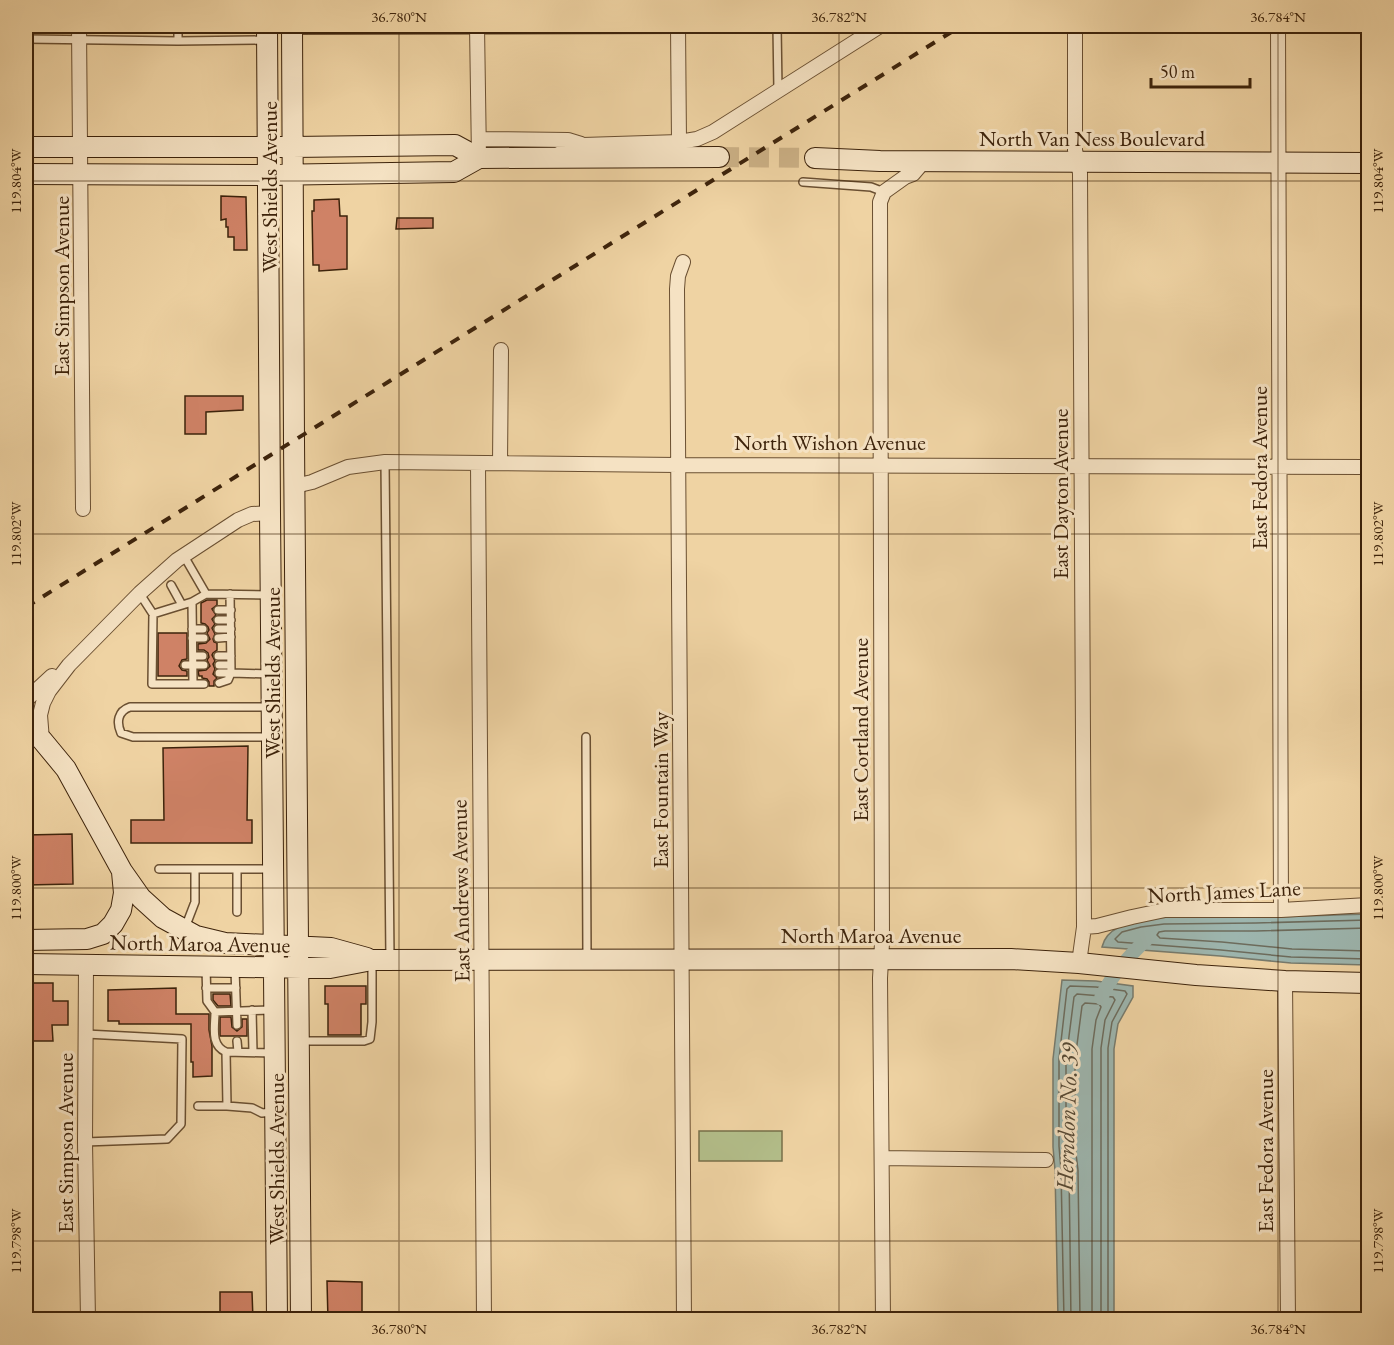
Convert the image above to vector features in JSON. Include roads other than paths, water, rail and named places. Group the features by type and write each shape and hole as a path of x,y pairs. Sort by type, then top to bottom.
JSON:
{"main road":[{"name":"West Shields Avenue","path":"292,28 301,1320"},
{"name":"West Shields Avenue","path":"267,33 277,1320"},
{"path":"26,147 455,145 547,158 719,157"},
{"path":"26,174 292,175 453,172 479,149"},
{"name":"North Van Ness Boulevard","path":"815,158 880,161 1368,163"},
{"path":"26,727 42,740 66,769 122,871 141,898 153,910 184,931 196,936 225,943 273,945"},
{"path":"26,940 87,939 103,934 113,924 121,910 124,893 122,871"},
{"name":"North Maroa Avenue","path":"273,945 331,948 381,960"},
{"name":"North Maroa Avenue","path":"26,964 330,968 381,960 1011,959 1285,981 1368,983"}],"street":[{"name":"East Simpson Avenue","path":"79,26 83,509"},
{"path":"547,158 583,144 679,142 697,139 713,132 879,26"},
{"name":"East Dayton Avenue","path":"1075,26 1076,150 1080,173 1084,927 1078,963"},
{"name":"East Fedora Avenue","path":"1278,26 1281,910"},
{"path":"477,27 479,149 568,140 583,144"},
{"path":"678,27 679,142"},
{"path":"884,192 913,174 919,168 921,161"},
{"name":"East Cortland Avenue","path":"883,1320 880,202 884,192"},
{"name":"East Fountain Way","path":"683,261 677,289 684,1320"},
{"path":"500,463 501,350"},
{"name":"North Wishon Avenue","path":"295,486 312,482 348,467 385,462 1368,467"},
{"name":"East Andrews Avenue","path":"478,463 484,1320"},
{"path":"42,740 40,715 49,692 69,666 140,593 183,556 238,520 252,514 270,513"},
{"path":"26,700 52,676 69,666"},
{"name":"North James Lane","path":"1084,927 1165,910 1281,910 1368,905"},
{"name":"East Simpson Avenue","path":"86,966 85,1142 88,1320"},
{"name":"East Fedora Avenue","path":"1285,981 1288,1320"},
{"path":"882,1158 1046,1160"}],"lane":[{"path":"178,26 178,41"},
{"path":"777,26 778,90"},
{"path":"292,28 678,27"},
{"path":"26,39 178,41 267,33"},
{"path":"803,182 871,187 884,192"},
{"path":"299,1041 364,1041 370,1039 381,960 385,462"},
{"path":"183,556 206,594"},
{"path":"171,585 182,605"},
{"path":"140,593 153,614 156,665 152,684 204,684"},
{"path":"193,684 190,668 192,606 206,594 270,595"},
{"path":"219,683 228,680 231,669 230,594"},
{"path":"153,614 182,605 202,610"},
{"path":"218,610 231,610"},
{"path":"192,620 203,620"},
{"path":"218,620 231,620"},
{"path":"192,629 203,629"},
{"path":"218,629 231,633"},
{"path":"218,638 231,633"},
{"path":"190,644 204,638"},
{"path":"192,656 203,656"},
{"path":"218,656 231,656"},
{"path":"190,668 203,669"},
{"path":"219,669 271,674"},
{"path":"272,707 130,707 119,715 118,720 121,733 133,737 272,737"},
{"path":"586,737 587,960"},
{"path":"159,869 273,869"},
{"path":"184,931 195,902 195,869"},
{"path":"237,869 237,912"},
{"path":"206,967 207,1001 215,1011 215,1043 226,1052 275,1053"},
{"path":"235,967 237,1025"},
{"path":"206,988 236,988"},
{"path":"252,1010 253,1052"},
{"path":"215,1011 274,1010"},
{"path":"85,1142 168,1139 181,1124 182,1039 86,1034"},
{"path":"237,1041 238,1052"},
{"path":"226,1052 227,1106"},
{"path":"198,1106 227,1106 252,1108 262,1113 275,1112"}],"water":[{"path":"1368,914 1368,965 1291,963 1102,947 1106,938 1116,929 1132,922 1148,919 1184,916 1267,917"},
{"path":"1062,980 1096,981 1133,986 1133,997 1118,1024 1114,1049 1114,1319 1058,1319 1053,1059"}],"waterway":[{"name":"Herndon No. 39","path":"1101,998 1122,966 1148,938"}],"tunnel":[{"path":"719,157 815,158"}],"railway":[{"path":"26,607 961,26"}]}
